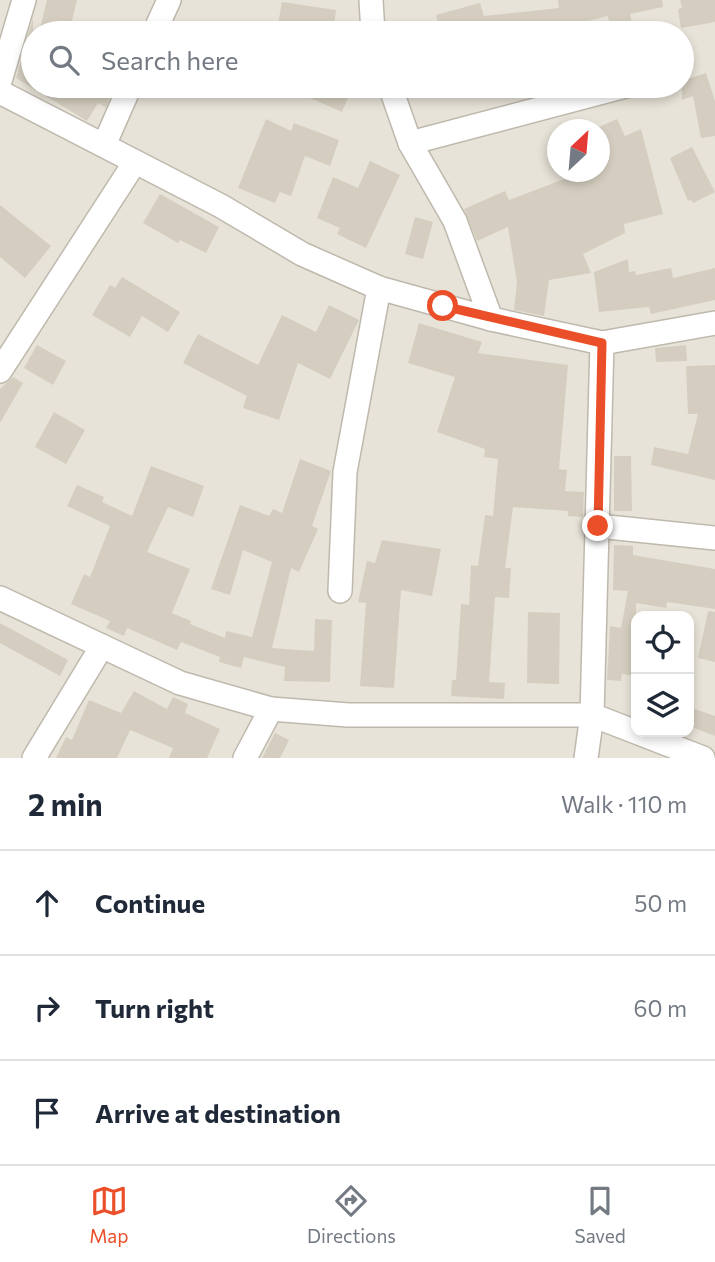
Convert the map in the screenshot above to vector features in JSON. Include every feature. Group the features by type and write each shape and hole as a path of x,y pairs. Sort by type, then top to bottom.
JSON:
{"street":[{"path":"0,81 24,0"},
{"path":"159,21 169,0"},
{"path":"371,0 372,21"},
{"path":"0,92 221,206 302,254 379,288 491,319 602,343 715,323"},
{"path":"105,144 125,98"},
{"path":"394,98 410,142 455,221 491,319"},
{"path":"410,142 580,98"},
{"path":"0,371 135,162"},
{"path":"340,591 345,472 379,288"},
{"path":"586,758 592,715 602,343"},
{"path":"598,526 715,538"},
{"path":"0,598 180,682 271,709 348,715 592,715 703,758"},
{"path":"34,758 102,646"},
{"path":"245,758 271,709"}],"shaded area":[{"path":"0,0 715,0 715,758 0,758"}],"building":[{"path":"47,0 77,0 72,21 42,21"},
{"path":"558,0 662,0 663,7 630,14 631,21 609,21 608,16 589,21 438,21 436,15 480,3 484,16 559,8"},
{"path":"680,0 715,0 715,22 694,26 694,21 680,21 678,9 682,8"},
{"path":"282,2 336,10 335,21 279,21"},
{"path":"21,60 21,81 16,78"},
{"path":"706,73 715,101 715,136 701,138 693,98 694,77"},
{"path":"49,98 110,98 106,107 98,103 87,121"},
{"path":"310,98 348,98 342,112"},
{"path":"266,119 291,131 294,123 339,140 330,166 305,156 291,196 280,192 275,203 238,188"},
{"path":"617,119 625,136 641,129 663,214 624,224 625,233 583,254 591,273 549,280 544,316 514,310 517,282 508,227 477,241 464,209 505,191 509,200 556,182 610,182 610,122"},
{"path":"692,147 715,192 693,203 688,201 670,158"},
{"path":"370,161 400,175 366,248 337,234 340,228 317,218 333,177 358,188"},
{"path":"160,194 219,227 206,253 180,240 178,243 143,223"},
{"path":"0,205 51,246 25,278 0,257"},
{"path":"415,217 433,222 423,259 405,254"},
{"path":"628,259 629,272 635,271 636,275 671,268 673,278 715,268 715,300 651,314 649,307 599,312 594,272"},
{"path":"122,277 180,312 168,332 142,316 130,337 92,315 110,285 115,288"},
{"path":"329,305 359,320 330,379 298,363 279,420 243,408 247,396 183,363 198,334 258,365 282,315 316,332"},
{"path":"419,323 482,342 478,353 568,365 559,469 567,470 565,491 584,492 583,517 568,516 568,511 513,507 505,568 511,568 509,598 495,597 489,682 505,683 504,699 451,696 452,680 456,680 461,604 469,605 471,565 478,566 485,515 493,516 498,459 484,457 485,449 437,432 455,377 408,363"},
{"path":"37,345 66,361 53,385 24,368"},
{"path":"686,345 687,361 656,362 655,348"},
{"path":"715,365 715,480 651,465 654,447 688,454 698,414 688,414 686,366"},
{"path":"13,377 23,383 0,423 0,389"},
{"path":"54,412 85,430 66,464 35,447"},
{"path":"614,456 631,456 632,511 614,511"},
{"path":"300,459 331,471 312,526 318,529 299,572 291,568 272,648 314,651 315,619 332,620 330,682 284,681 285,667 244,657 241,668 219,662 220,657 181,642 177,650 127,628 124,636 106,628 110,621 71,604 84,574 90,577 110,526 67,506 77,485 104,497 102,502 132,516 151,466 204,486 193,517 168,507 147,552 190,569 172,613 191,621 190,624 225,638 226,631 252,637 272,562 243,550 230,595 211,589 240,505 269,516 273,509 282,513"},
{"path":"382,540 441,549 432,596 401,590 394,688 360,686 366,603 358,602 367,561 375,563"},
{"path":"614,545 633,546 633,555 715,569 715,609 667,602 666,608 636,603 636,611 631,611 631,675 622,674 621,681 607,680 610,626 621,628 628,591 613,590"},
{"path":"708,611 715,612 715,662 698,658"},
{"path":"528,612 560,613 559,684 527,683"},
{"path":"0,623 68,660 60,676 0,643"},
{"path":"134,691 167,709 173,697 188,704 185,713 220,729 207,758 169,758 173,748 130,730 117,758 56,758 66,737 72,740 89,700 121,713"},
{"path":"694,709 715,716 715,736 694,728"},
{"path":"275,733 289,740 280,758 262,758"}],"route":[{"path":"443,306 602,343 598,526"}]}
